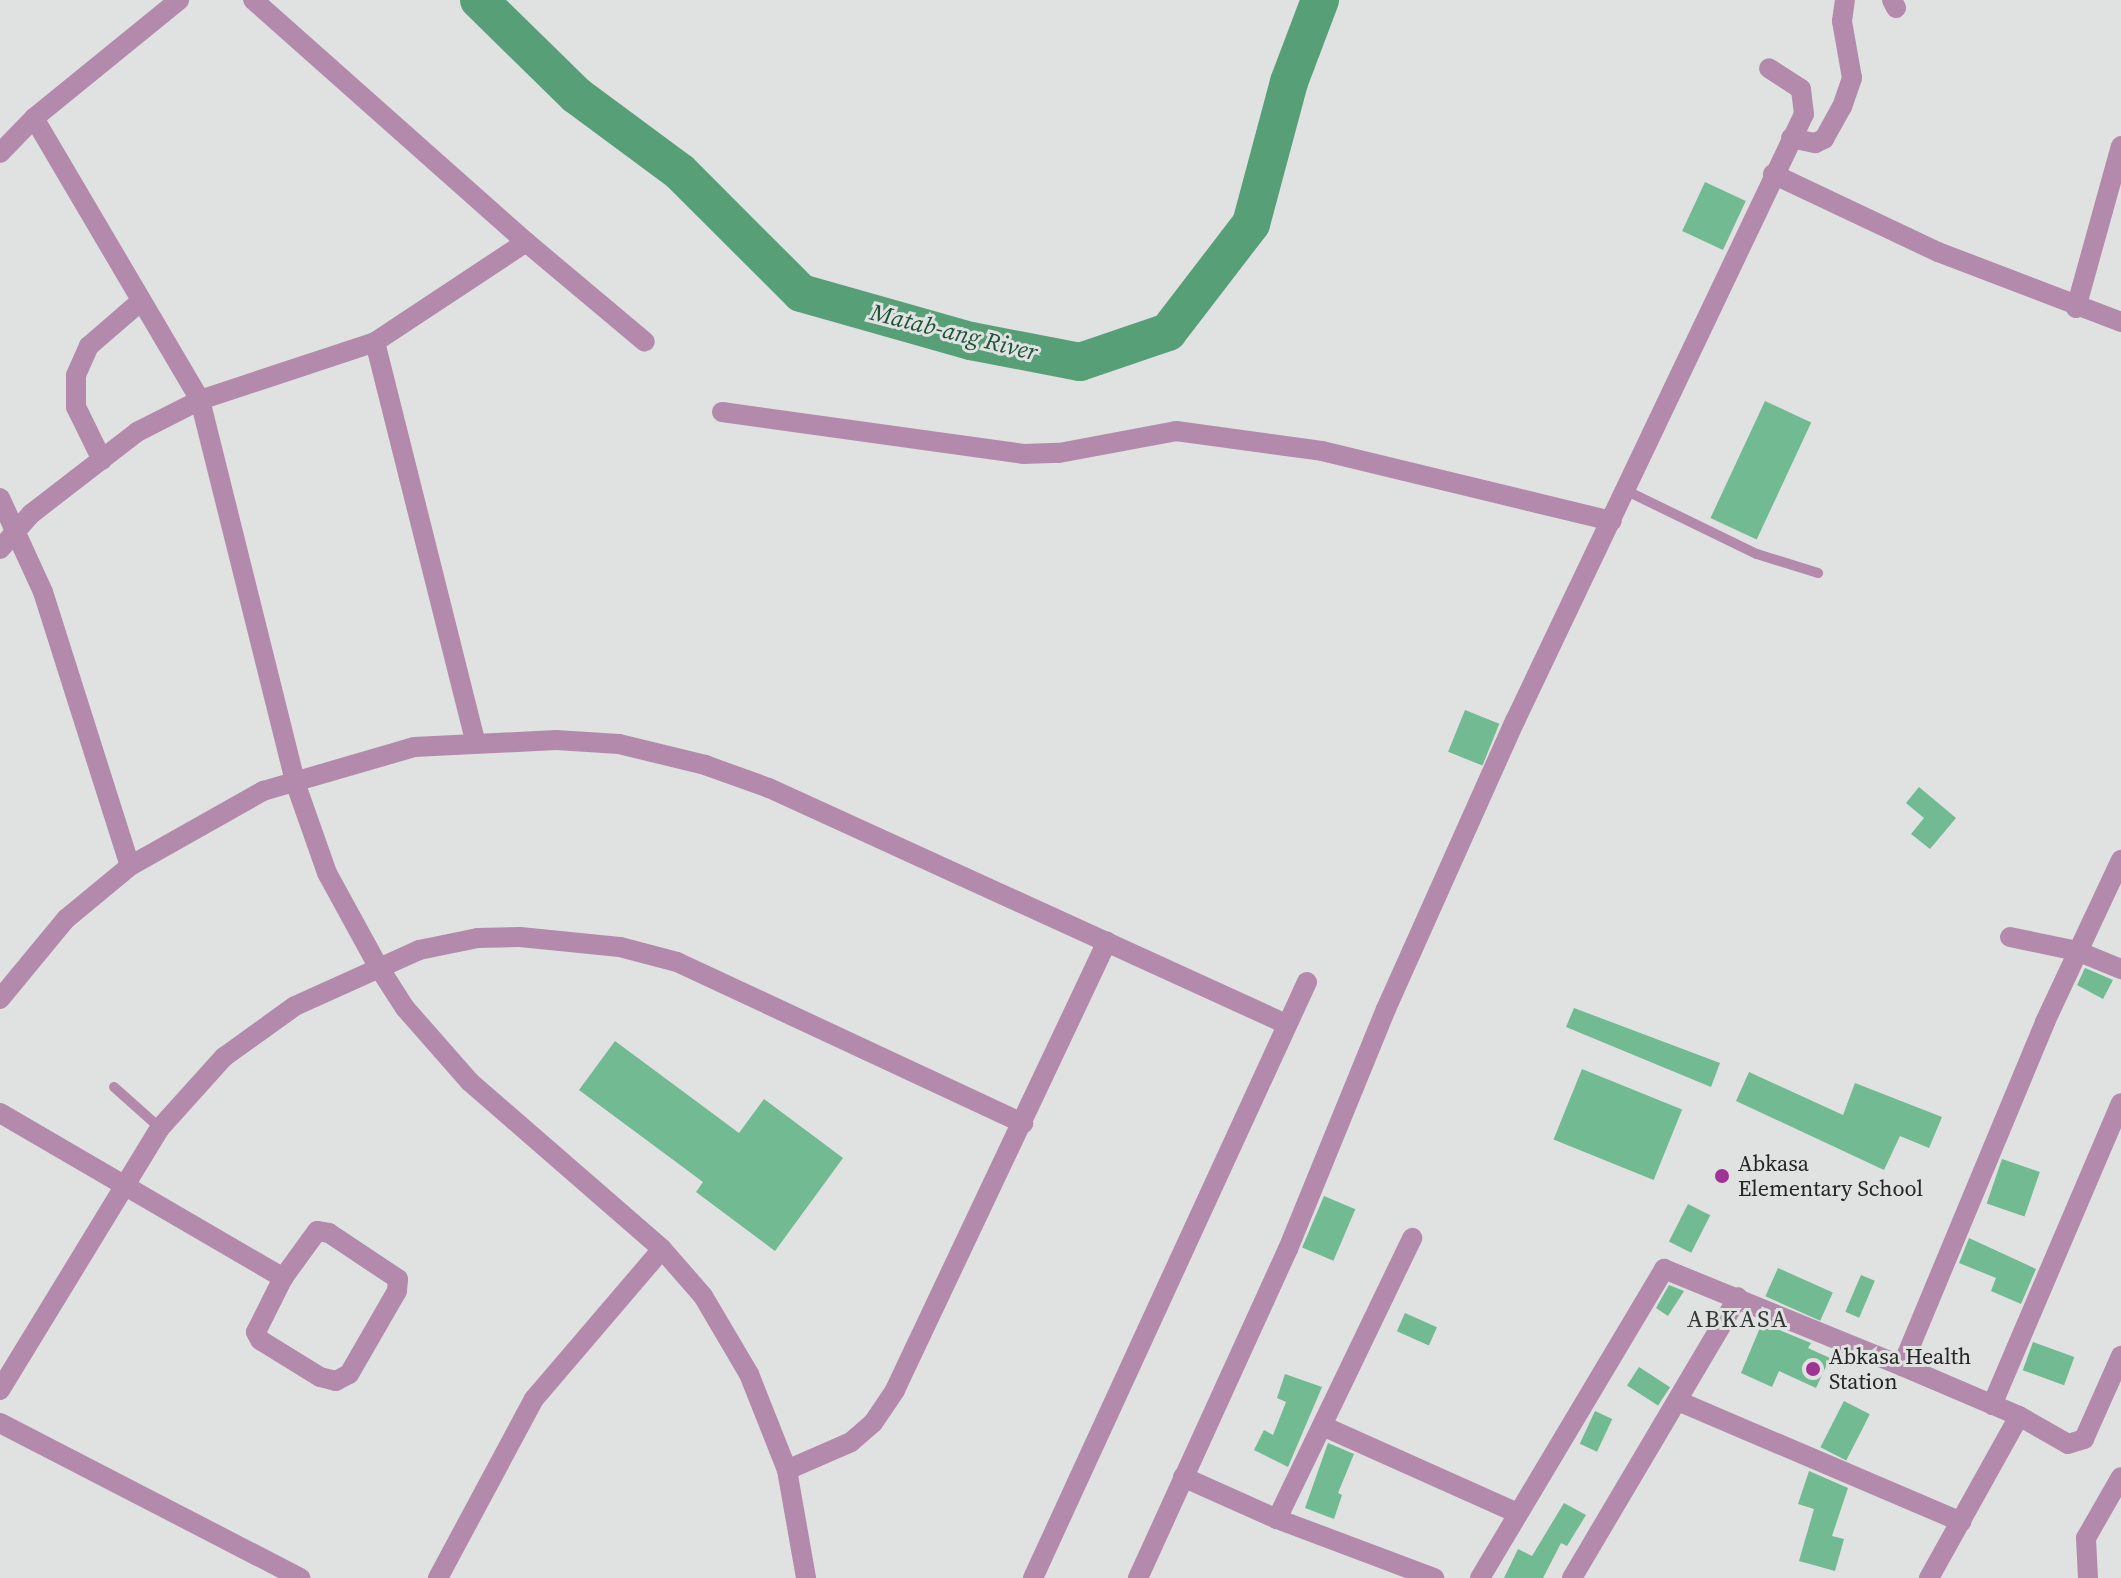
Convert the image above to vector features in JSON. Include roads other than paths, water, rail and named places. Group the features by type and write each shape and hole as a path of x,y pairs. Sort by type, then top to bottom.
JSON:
{"street":[{"path":"0,153 34,118 179,0"},
{"path":"253,0 526,242 645,342"},
{"path":"1791,138 1815,143 1824,139 1842,107 1852,78 1842,21 1845,0"},
{"path":"1138,1578 1288,1249 1386,1009 1495,764 1627,491 1806,104 1801,89 1769,68"},
{"path":"34,118 200,400 295,782 327,873 405,1008 470,1082 662,1249 703,1296 749,1374 787,1470 806,1578"},
{"path":"2076,308 2121,146"},
{"path":"1773,174 1938,252 2076,308 2121,322"},
{"path":"0,549 17,530 137,432 200,400 375,342 526,242"},
{"path":"102,460 76,407 76,375 89,346 141,301"},
{"path":"375,342 475,740"},
{"path":"722,412 1023,454 1059,453 1176,431 1322,451 1612,521"},
{"path":"0,498 43,592 130,866"},
{"path":"0,999 66,919 130,866 226,809 295,782 414,747 475,740 619,744 705,765 769,788 1284,1023"},
{"path":"1902,1366 2077,951 2121,860"},
{"path":"2010,937 2077,951 2121,969"},
{"path":"0,1390 160,1128 224,1057 261,1028 378,966 478,938 574,940 620,947 677,962 1023,1123"},
{"path":"787,1470 851,1442 888,1401 1107,942"},
{"path":"1033,1578 1284,1023 1307,982"},
{"path":"1992,1405 2121,1103"},
{"path":"0,1113 283,1278"},
{"path":"317,1231 329,1233 398,1279 397,1291 349,1374 336,1381 320,1377 260,1340 258,1321 283,1278 317,1231"},
{"path":"1277,1519 1325,1427 1412,1238"},
{"path":"438,1578 534,1399 662,1249"},
{"path":"1480,1578 1660,1273 1671,1269 2019,1416 2068,1444 2079,1444 2121,1356"},
{"path":"1572,1578 1738,1297"},
{"path":"1678,1401 1961,1522"},
{"path":"1929,1578 2019,1416"},
{"path":"0,1423 300,1578"},
{"path":"1325,1427 1517,1513"},
{"path":"1183,1477 1277,1519 1434,1578"},
{"path":"2086,1576 2086,1538 2121,1477"}],"lane":[{"path":"1627,491 1757,554 1818,573"},
{"path":"114,1087 160,1128"}],"waterway":[{"name":"Matab-ang River","path":"479,0 576,95 680,172 801,293 971,341 1080,362 1168,332 1251,224 1289,82 1320,0"}],"place":[{"name":"Abkasa Elementary School","path":"1722,1176"},
{"name":"Abkasa Health Station","path":"1813,1369"}],"district":[{"name":"ABKASA","path":"1738,1319"}]}
